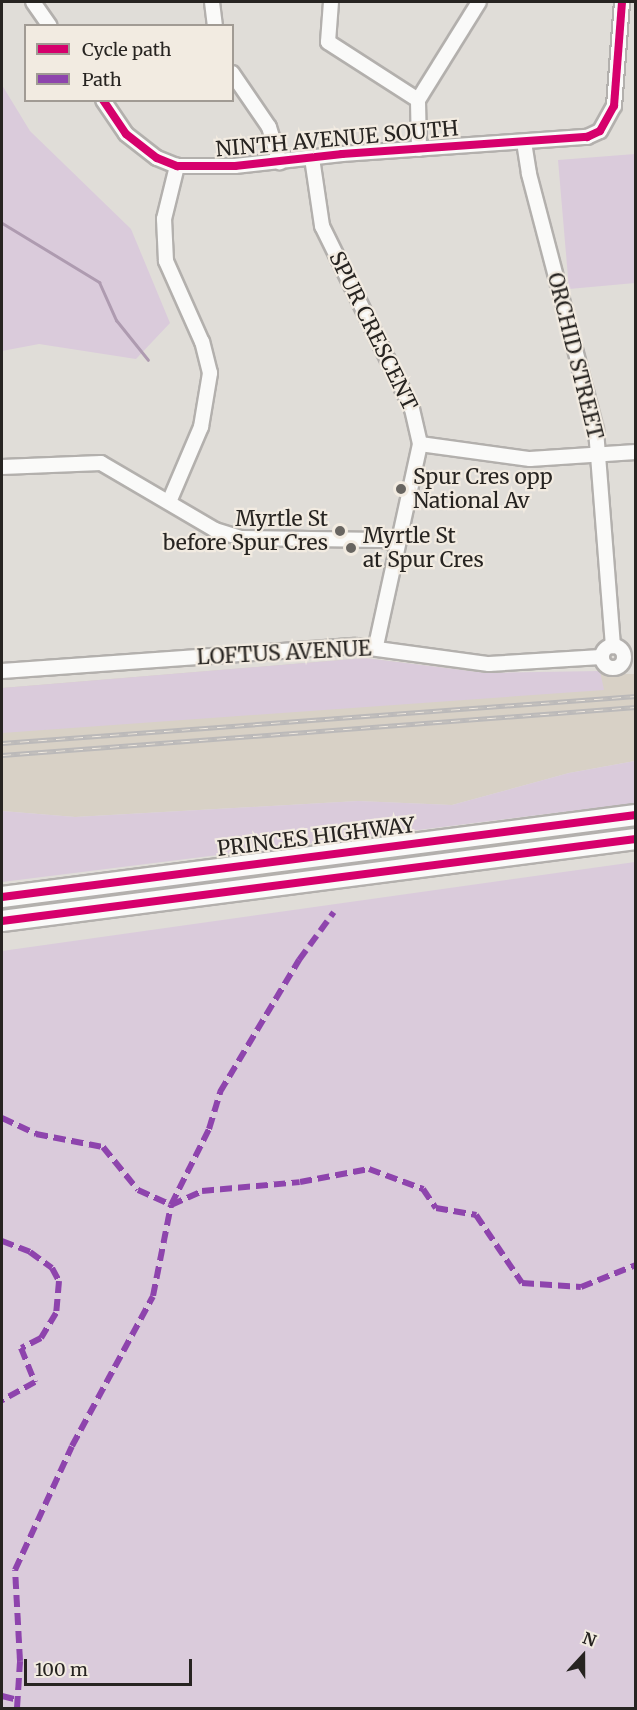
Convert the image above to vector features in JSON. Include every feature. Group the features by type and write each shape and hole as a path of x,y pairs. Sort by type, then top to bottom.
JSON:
{"highway":[{"name":"PRINCES HIGHWAY","path":"2,897 636,815"},
{"name":"PRINCES HIGHWAY","path":"2,921 636,838"}],"street":[{"path":"33,2 49,24"},
{"path":"212,2 215,24"},
{"path":"331,2 328,42 418,100"},
{"path":"419,149 418,100 480,2"},
{"name":"NINTH AVENUE SOUTH","path":"104,102 126,134 158,158 177,166 280,162 587,137 600,131 614,106 622,2"},
{"path":"234,76 269,127 280,162"},
{"name":"ORCHID STREET","path":"524,142 529,174 596,430 624,652"},
{"name":"SPUR CRESCENT","path":"312,158 322,226 412,409 420,444 396,543 376,646"},
{"path":"169,502 201,426 210,373 202,342 166,261 164,219 177,166"},
{"path":"420,444 515,458 636,452"},
{"path":"2,467 101,463 215,530 241,538 382,540 396,543"},
{"name":"LOFTUS AVENUE","path":"2,671 376,646 489,664 601,657"},
{"path":"606,648 624,652 622,663 613,668 606,667 601,657 606,648"}],"shaded area":[{"path":"2,85 30,131 131,229 170,323 136,359 39,344 2,351"},
{"path":"635,154 635,283 569,289 558,160"},
{"path":"365,658 486,673 635,674 635,761 569,773 452,805 358,801 75,817 2,811 2,688"},
{"path":"365,658 486,673 600,671 604,690 2,733 2,688"},
{"path":"635,761 635,803 2,882 2,811 75,817 358,801 452,805 569,773"},
{"path":"635,862 635,1708 2,1708 2,951"}],"waterway":[{"path":"2,223 99,282 116,320 148,360"}],"railway":[{"path":"2,743 636,696"},
{"path":"2,755 636,707"}],"marked path":[{"path":"17,1708 20,1661 15,1570 72,1446 153,1296 171,1205 209,1129 220,1092 299,960 334,912"},
{"path":"2,1118 36,1134 103,1147 138,1190 171,1205 202,1191 300,1182 369,1169 423,1189 436,1208 476,1215 522,1283 581,1287 636,1265"},
{"path":"2,1241 30,1252 52,1268 59,1281 56,1313 41,1338 21,1348 35,1382 2,1400"},
{"path":"2,1696 18,1700"}],"cycle path":[{"path":"104,102 126,134 157,158 177,166 235,166 342,154 587,137 600,131 614,106 622,2"},
{"path":"2,897 636,815"},
{"path":"2,921 636,839"}],"place":[{"name":"Spur Cres opp National Av","path":"401,489"},
{"name":"Myrtle St before Spur Cres","path":"340,531"},
{"name":"Myrtle St at Spur Cres","path":"351,548"}]}
